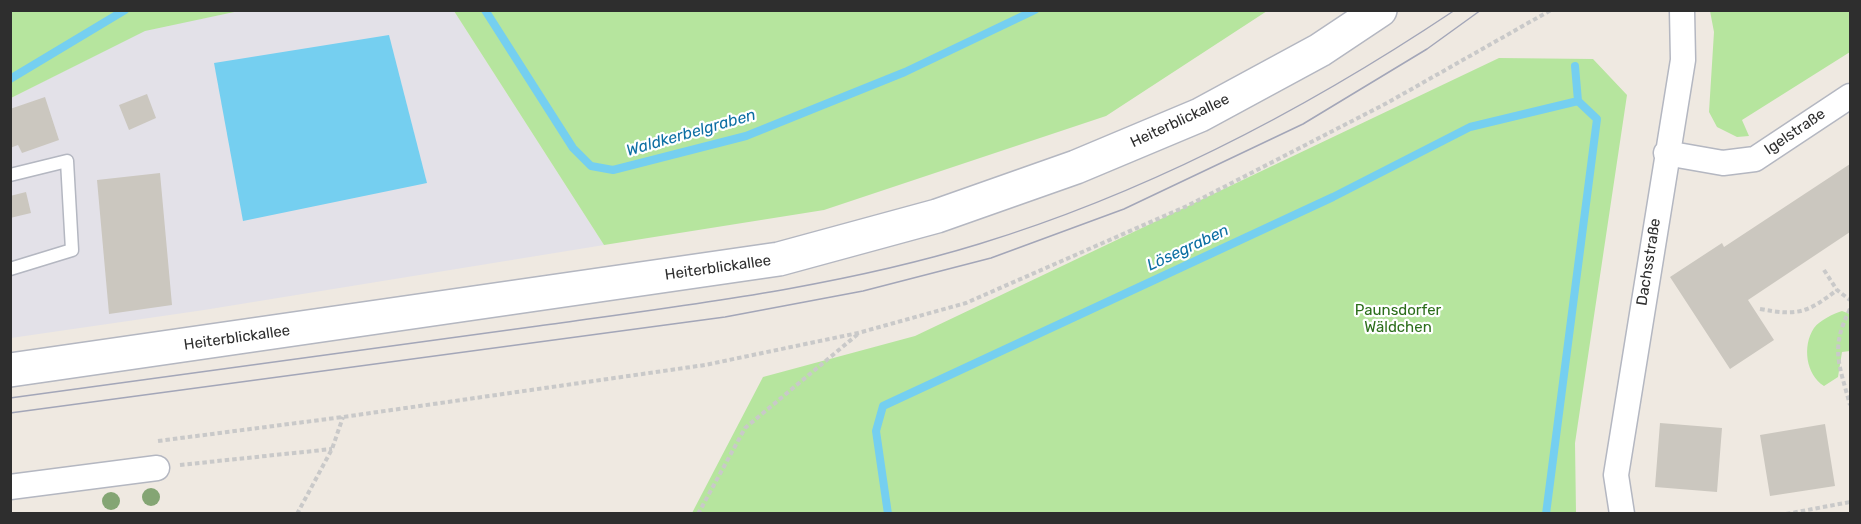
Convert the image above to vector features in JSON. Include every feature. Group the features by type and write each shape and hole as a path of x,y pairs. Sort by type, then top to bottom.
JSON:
{"main road":[{"name":"Heiterblickallee","path":"10,370 779,259 937,216 1076,167 1200,115 1320,50 1380,10"}],"street":[{"name":"Dachsstraße","path":"1622,513 1616,475 1666,153 1683,60 1682,10"},
{"name":"Igelstraße","path":"1666,153 1723,163 1755,159 1851,96"},
{"path":"10,487 157,468"}],"lane":[{"path":"10,175 67,161 72,250 10,269"}],"path":[{"path":"156,441 343,417 705,365 858,333 966,303 1188,206 1387,102 1551,10"},
{"path":"1824,270 1837,290 1851,300"},
{"path":"1760,309 1787,314 1813,308 1837,290"},
{"path":"1851,309 1839,330 1837,359 1851,405"},
{"path":"698,513 745,428 858,333"},
{"path":"297,513 332,449 343,417"},
{"path":"157,468 332,449"},
{"path":"1786,513 1851,502"}],"shaded area":[{"path":"239,11 454,11 604,245 204,310 11,338 11,98 145,30"}],"green space":[{"path":"11,10 239,11 145,31 11,98"},
{"path":"454,11 1267,11 1106,116 824,210 604,245"},
{"path":"1710,11 1850,11 1850,52 1742,120 1749,136 1737,137 1717,127 1709,112 1714,32"},
{"name":"Paunsdorfer Wäldchen","path":"1499,58 1593,59 1627,95 1575,443 1576,513 692,513 763,377 915,336"},
{"path":"1842,311 1850,314 1850,351 1842,352 1838,377 1824,386 1813,375 1810,368 1808,343 1817,325"}],"water":[{"path":"389,35 427,183 243,221 214,63"}],"building":[{"path":"147,94 156,118 129,130 119,105"},
{"path":"45,97 59,140 22,153 18,145 10,148 10,109"},
{"path":"1850,164 1850,232 1748,300 1774,340 1730,369 1670,277 1722,243 1724,247"},
{"path":"160,173 172,305 109,314 97,180"},
{"path":"26,192 31,213 10,218 10,196"},
{"path":"1660,423 1722,428 1717,492 1655,487"},
{"path":"1825,424 1835,486 1770,496 1760,435"}],"waterway":[{"name":"Waldkerbelgraben","path":"10,79 125,10"},
{"name":"Waldkerbelgraben","path":"485,10 573,148 591,166 613,170 746,136 905,72 1035,10"},
{"name":"Lösegraben","path":"888,514 876,431 883,406 1333,197 1470,127 1578,101 1575,66"},
{"path":"1546,514 1597,119 1578,101"}],"tram line":[{"path":"10,398 760,294 925,259 1042,223 1104,199 1225,145 1342,81 1455,10"},
{"path":"10,413 725,317 863,291 991,258 1124,209 1303,124 1427,49 1481,10"}]}
